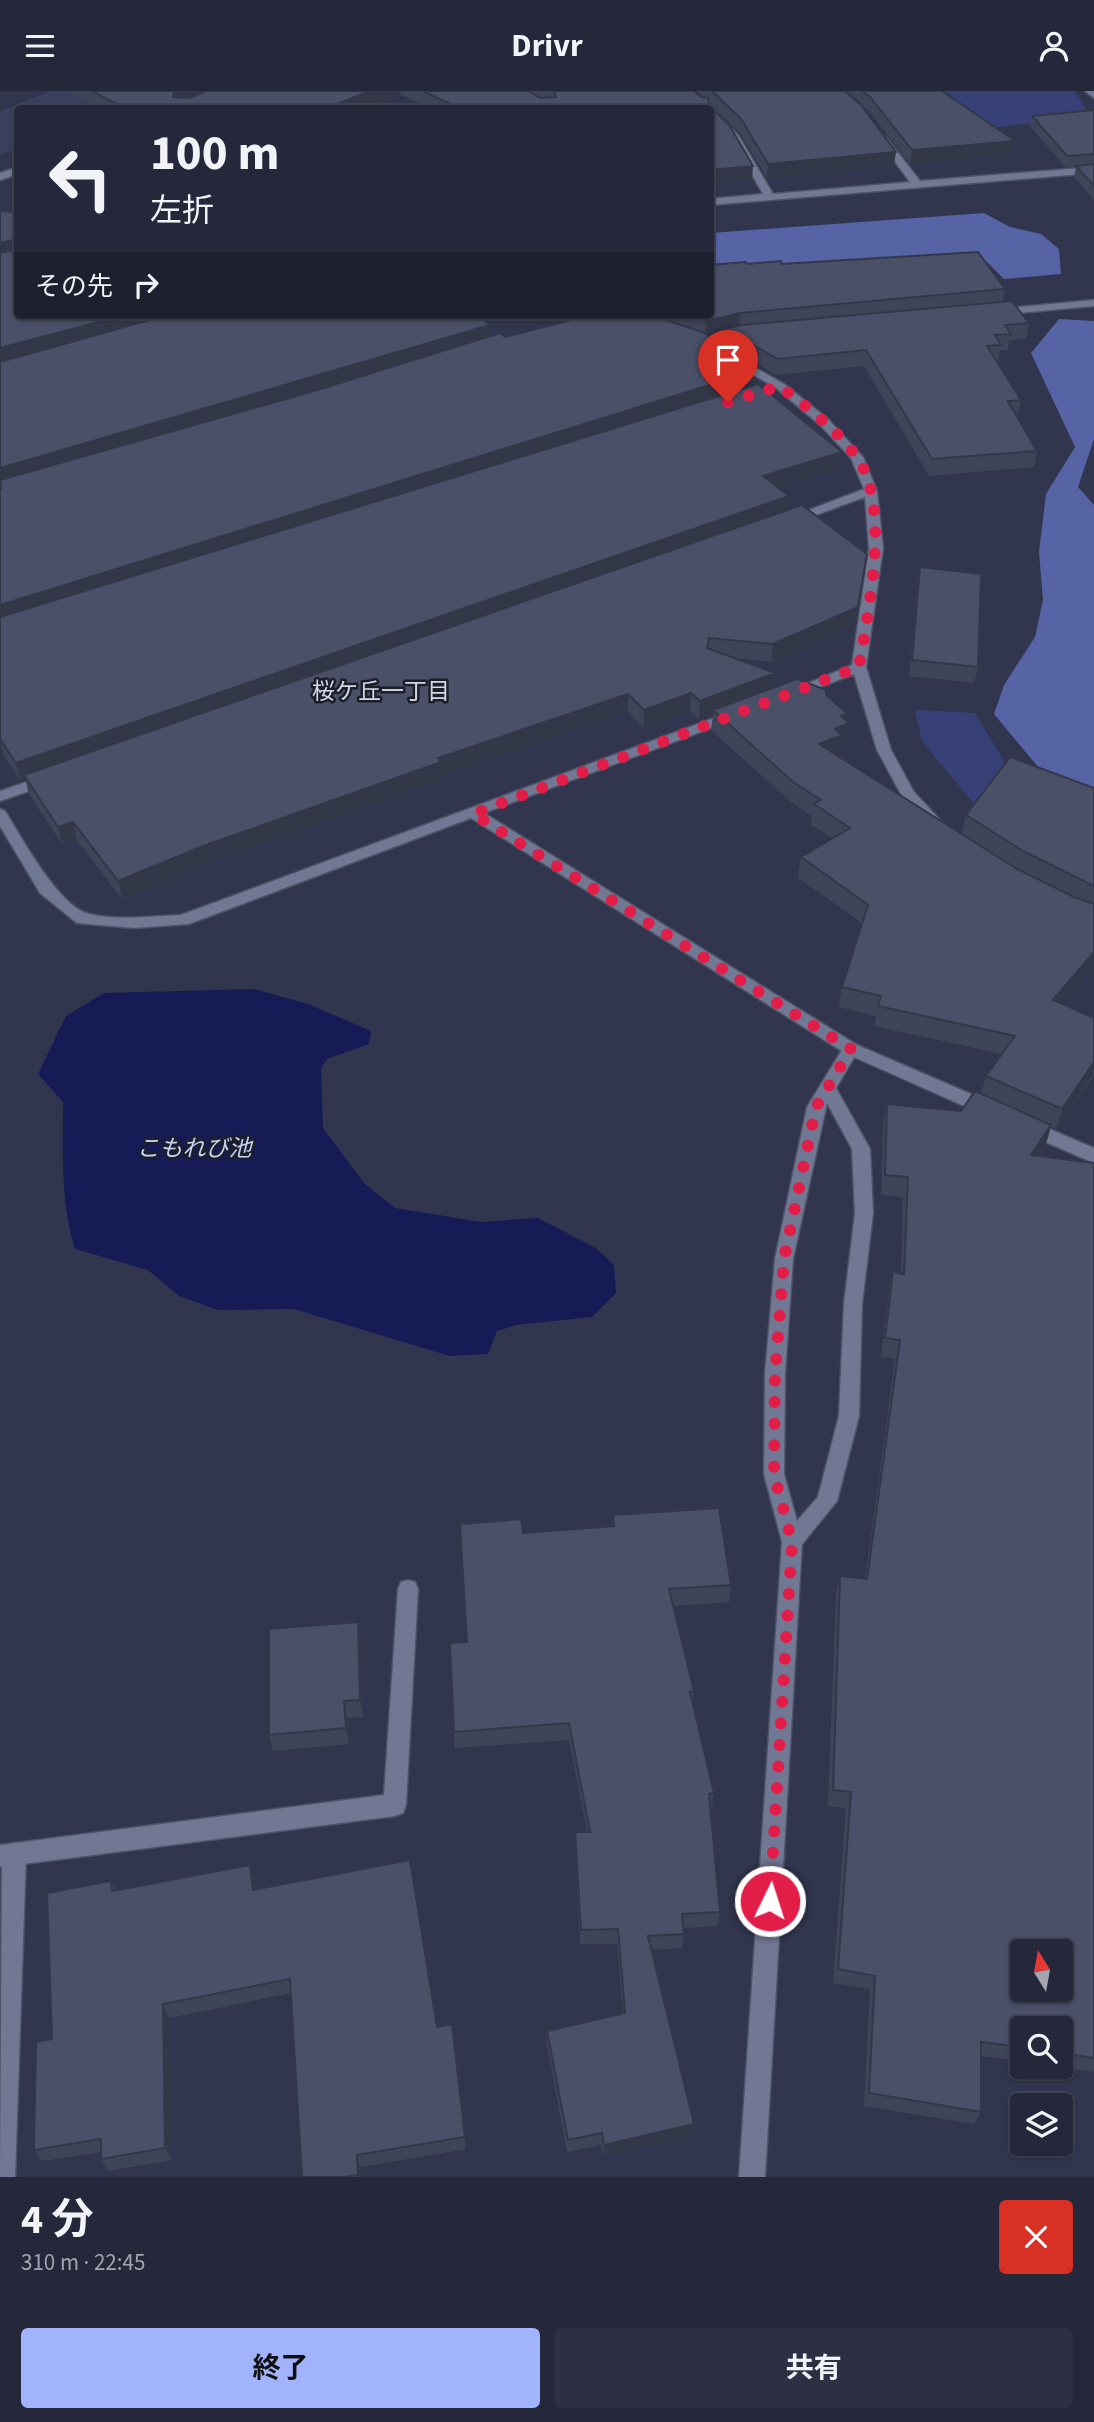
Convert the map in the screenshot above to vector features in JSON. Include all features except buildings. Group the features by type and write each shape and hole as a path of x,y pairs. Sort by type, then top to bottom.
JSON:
{"street":[{"path":"1090,91 1094,95"},
{"path":"714,114 735,137 769,196"},
{"path":"872,125 918,184"},
{"path":"714,202 1094,170"},
{"path":"989,313 1094,303"},
{"path":"717,349 824,422 857,457 871,491 876,548 859,667 890,761 908,795 946,834"},
{"path":"779,523 871,491"},
{"path":"782,697 859,667"},
{"path":"0,814 46,889 83,919 134,923 183,920 743,711"},
{"path":"0,796 66,773"},
{"path":"473,814 851,1049 1094,1156"},
{"path":"752,2177 792,1542 774,1474 775,1374 783,1272 816,1107 851,1049"},
{"path":"792,1542 827,1501 849,1416 853,1304 864,1213 861,1149 828,1088"},
{"path":"2,2177 7,1855 395,1805 408,1589"}],"shaded area":[{"path":"51,91 173,91 134,105 15,105"},
{"path":"938,91 1075,91 1090,117 980,129"},
{"path":"14,106 14,149 0,155 0,111"},
{"path":"984,213 1010,227 1041,234 1059,249 1061,274 1004,279 986,261 714,275 714,233"},
{"path":"1059,319 1094,321 1094,439 1078,487 1094,505 1094,802 1053,785 994,714 1004,685 1035,637 1043,600 1039,552 1046,494 1075,447 1031,353"},
{"path":"915,710 975,713 1007,766 973,803 922,741"}],"water":[{"name":"こもれび池","path":"254,989 308,1004 371,1031 369,1044 327,1059 321,1069 323,1128 364,1183 395,1208 481,1222 538,1218 596,1248 614,1265 616,1293 592,1317 516,1325 497,1331 488,1354 450,1356 294,1309 218,1310 179,1296 148,1270 75,1249 65,1195 63,1102 38,1074 66,1016 104,993"}],"district":[{"name":"桜ケ丘一丁目","path":"381,691"}],"route":[{"path":"728,402 780,386 824,422 857,457 871,491 876,548 859,667 473,814 851,1049 816,1107 784,1259 775,1374 774,1474 792,1542 770,1901"}]}
